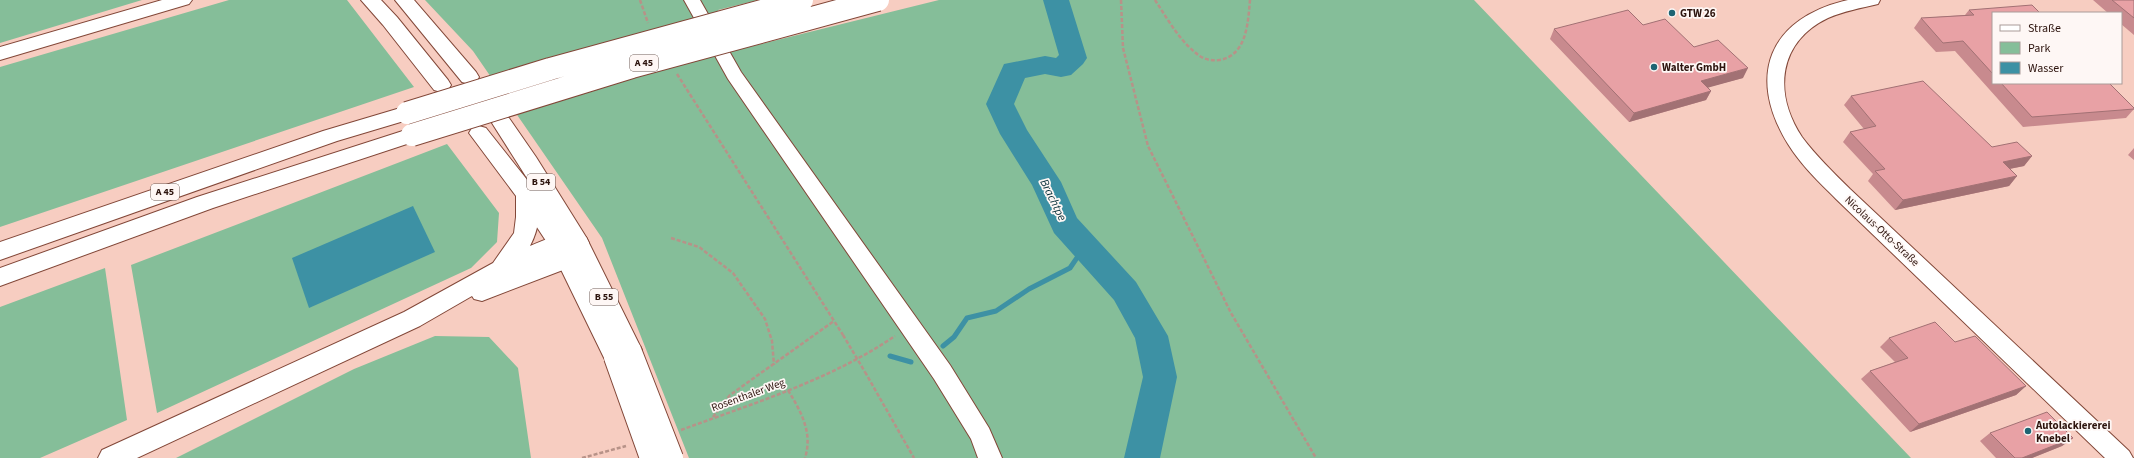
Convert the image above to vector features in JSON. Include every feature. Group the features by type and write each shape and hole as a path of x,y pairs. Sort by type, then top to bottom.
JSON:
{"main road":[{"path":"0,54 182,0"},
{"path":"370,0 390,21 441,85"},
{"path":"404,0 468,77"},
{"name":"A 45","path":"0,251 330,136 565,65 802,0"},
{"name":"A 45","path":"0,277 119,232 316,165 632,67 878,0"},
{"name":"B 54","path":"502,123 529,162 568,248"},
{"name":"B 54","path":"479,133 527,194"},
{"path":"498,270 520,246 528,228 527,194"},
{"name":"B 55","path":"527,194 568,248 622,354 672,458"},
{"path":"412,319 498,270 568,248"},
{"path":"111,458 568,248"},
{"name":"B 55","path":"622,354 651,458"}],"street":[{"path":"692,0 734,75 942,372 981,435 990,458"},
{"name":"Nicolaus-Otto-Straße","path":"1872,0 1843,6 1828,11 1808,21 1788,39 1778,63 1775,80 1781,112 1790,132 1818,170 2121,458"}],"path":[{"path":"640,0 651,27"},
{"path":"1121,0 1123,48 1148,146 1231,313 1316,458"},
{"path":"1155,0 1173,27 1201,57 1220,60 1229,57 1242,44 1247,29 1250,0"},
{"path":"676,74 834,321 914,458"},
{"path":"670,238 698,247 733,273 765,319 772,341 774,366"},
{"path":"712,418 730,395 774,366 834,321"},
{"name":"Rosenthaler Weg","path":"674,432 843,368 870,353 910,326"},
{"path":"788,390 806,421 808,439 805,458"},
{"path":"582,458 628,445"}],"green space":[{"path":"0,0 142,0 0,43"},
{"path":"229,0 347,0 414,87 0,227 0,67"},
{"path":"425,0 758,0 718,10 745,48 939,0 1474,0 1911,458 689,458 602,238 473,51"},
{"path":"447,144 499,213 497,242 471,268 157,413 131,265"},
{"path":"105,268 127,420 40,458 0,458 0,307"},
{"path":"435,336 489,337 518,368 531,458 176,458 354,369"}],"water":[{"path":"413,206 435,252 309,308 292,258"}],"building":[{"path":"2112,0 2134,0 2134,18"},
{"path":"2032,5 2039,12 1992,12 1992,73 1963,41 1943,43 1921,18 1974,15 1969,10"},
{"name":"Walter GmbH","path":"1628,10 1643,25 1665,19 1694,47 1718,40 1748,68 1701,81 1711,91 1634,113 1554,29"},
{"path":"1923,81 1992,147 2017,142 2032,156 2003,162 2017,176 1903,200 1875,171 1885,169 1850,132 1876,126 1851,96"},
{"path":"2002,84 2110,84 2134,108 2134,109 2032,117"},
{"path":"1935,322 1955,342 1975,336 2026,386 1919,424 1870,371 1908,358 1889,338"},
{"name":"Autolackiererei Knebel","path":"2047,412 2073,438 2022,458 2015,458 1990,433"}],"waterway":[{"name":"Brachtpe","path":"1056,0 1073,58 1061,68 1045,65 1014,71 1000,104 1014,134 1046,182 1065,225 1125,291 1151,336 1160,377 1142,458"},
{"path":"943,346 954,337 967,318 996,311 1029,289 1070,268 1085,246"},
{"path":"890,356 911,362"}],"place":[{"name":"GTW 26","path":"1672,13"},
{"name":"Walter GmbH","path":"1654,67"},
{"name":"Autolackiererei Knebel","path":"2028,431"}]}
